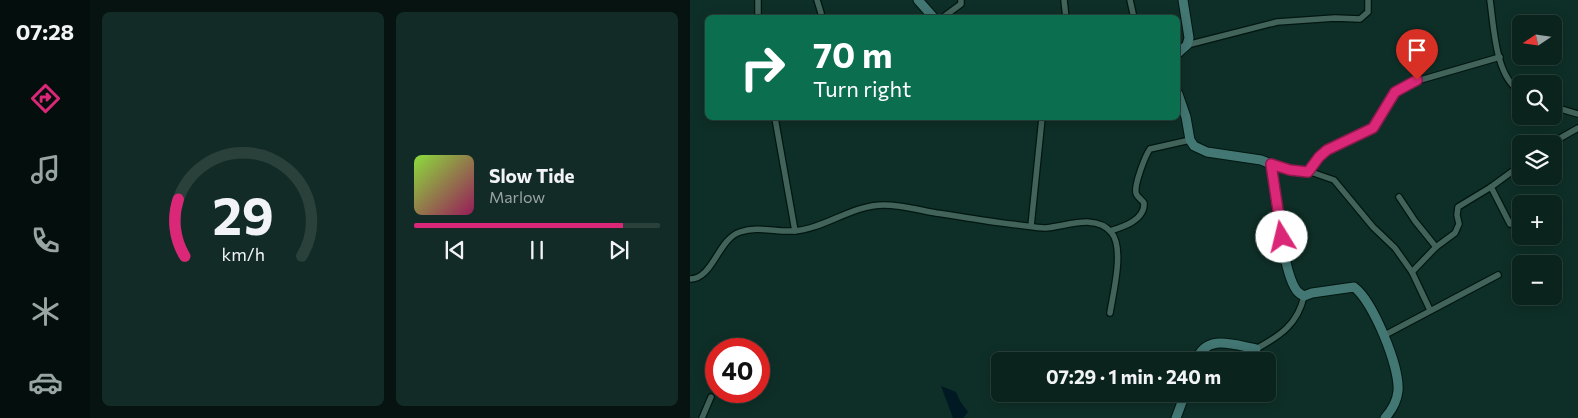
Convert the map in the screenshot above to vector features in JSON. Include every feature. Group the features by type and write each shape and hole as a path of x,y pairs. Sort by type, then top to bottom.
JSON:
{"street":[{"path":"758,0 758,15"},
{"path":"817,0 821,14"},
{"path":"918,0 931,15"},
{"path":"946,15 961,4 961,0"},
{"path":"1064,0 1066,15"},
{"path":"1130,0 1133,15"},
{"path":"1183,0 1189,38 1187,45"},
{"path":"1180,51 1187,45 1277,22 1335,18 1360,19 1368,12 1368,0"},
{"path":"1490,0 1500,57 1506,76 1512,85"},
{"path":"1308,172 1327,150 1373,128 1395,92 1417,80 1500,57"},
{"path":"1180,100 1186,117 1190,140 1194,146 1207,152 1251,158 1290,170 1308,172 1334,180 1373,227 1395,248 1412,272 1430,310"},
{"path":"1562,109 1578,114"},
{"path":"774,120 795,231"},
{"path":"1031,226 1042,120"},
{"path":"1562,137 1578,128"},
{"path":"1110,231 1130,224 1144,208 1144,203 1136,195 1136,190 1142,164 1150,149 1190,140"},
{"path":"1271,164 1290,275 1297,291 1304,296 1354,287 1362,292 1379,323 1395,362 1398,390 1395,404 1385,418"},
{"path":"1412,272 1436,247 1458,229 1458,207 1512,171"},
{"path":"1491,186 1510,224"},
{"path":"1399,197 1436,247"},
{"path":"690,279 695,279 704,273 726,242 739,232 758,230 795,231 827,222 854,210 884,205 1045,228 1082,222 1092,223 1110,231 1118,253 1110,313"},
{"path":"1383,336 1498,275"},
{"path":"1200,352 1216,343 1256,349 1274,339 1298,316 1302,308 1304,296"},
{"path":"1176,418 1182,402"},
{"path":"702,418 708,403"}],"water":[{"path":"941,386 956,392 968,412 963,418 953,418"}],"route":[{"path":"1282,237 1271,164 1290,170 1308,172 1327,150 1337,144 1367,133 1373,128 1395,92 1417,80"}]}
